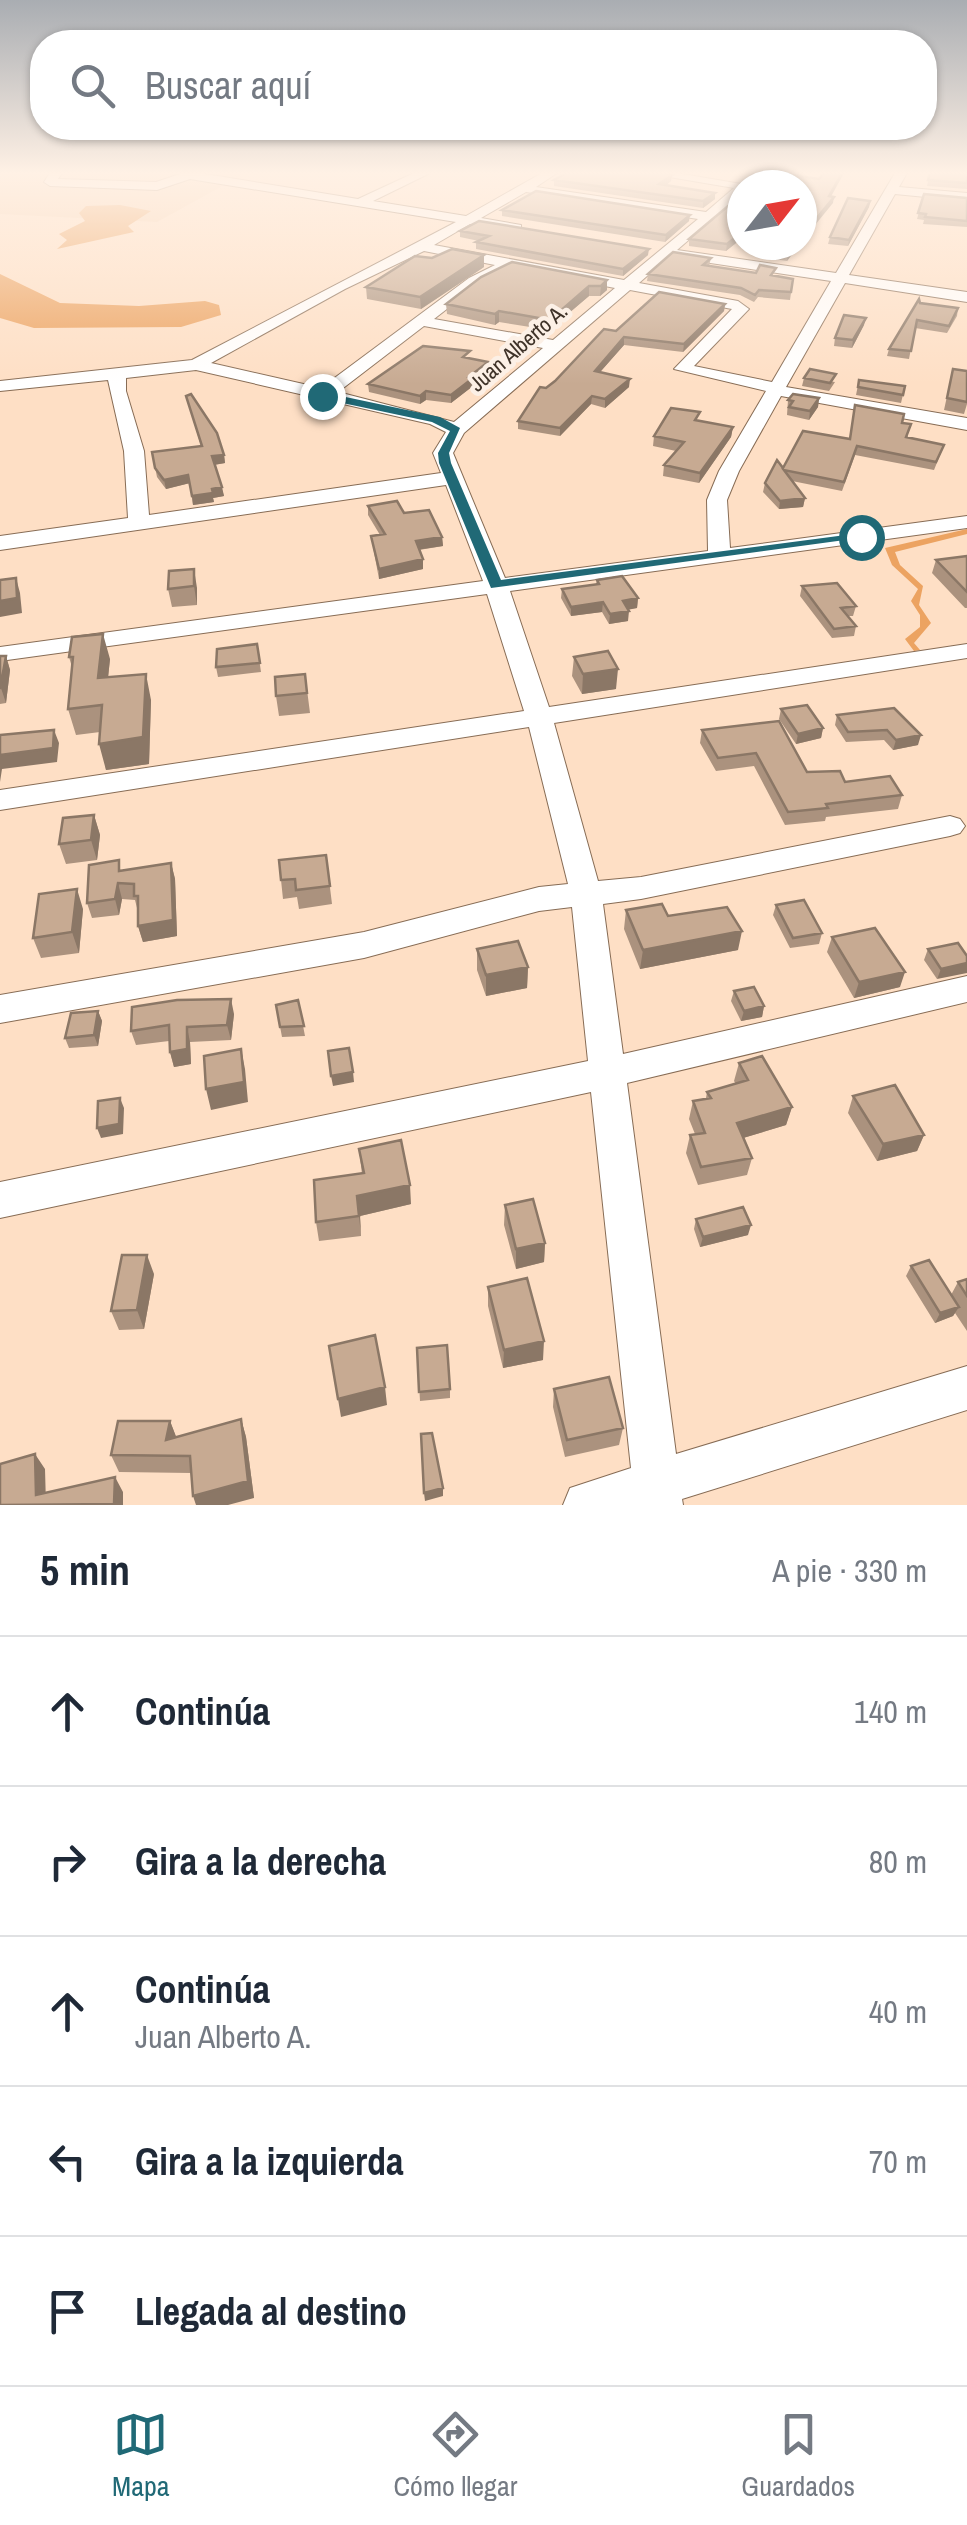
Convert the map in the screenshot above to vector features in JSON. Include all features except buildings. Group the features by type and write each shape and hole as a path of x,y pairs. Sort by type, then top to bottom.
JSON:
{"street":[{"path":"196,365 428,243"},
{"name":"Juan Alberto A.","path":"456,430 674,243"},
{"path":"719,556 717,500 729,471 862,243"},
{"path":"422,247 738,306 741,309 682,369 967,424"},
{"path":"646,249 967,297"},
{"path":"322,396 474,281 512,262"},
{"path":"422,321 554,345"},
{"path":"0,386 196,365 436,420 456,430 443,453 450,478 496,585 539,714 586,894 658,1495"},
{"path":"117,372 117,391 134,451 139,522"},
{"path":"0,542 450,478"},
{"path":"0,654 967,522"},
{"path":"0,800 967,651"},
{"path":"0,1009 364,944 539,900 641,888 950,826"},
{"path":"0,1200 606,1074 967,989"},
{"path":"587,1505 658,1495 967,1388"}],"shaded area":[{"path":"0,274 60,303 139,306 205,301 219,305 221,315 181,327 34,328 0,318"},
{"path":"967,529 967,534 895,552 900,565 923,586 919,605 931,623 914,643 920,650 914,651 905,639 920,627 920,615 911,601 918,589 892,565 885,548"}],"route":[{"path":"322,396 436,420 456,430 443,453 445,463 496,585 861,537"}]}
